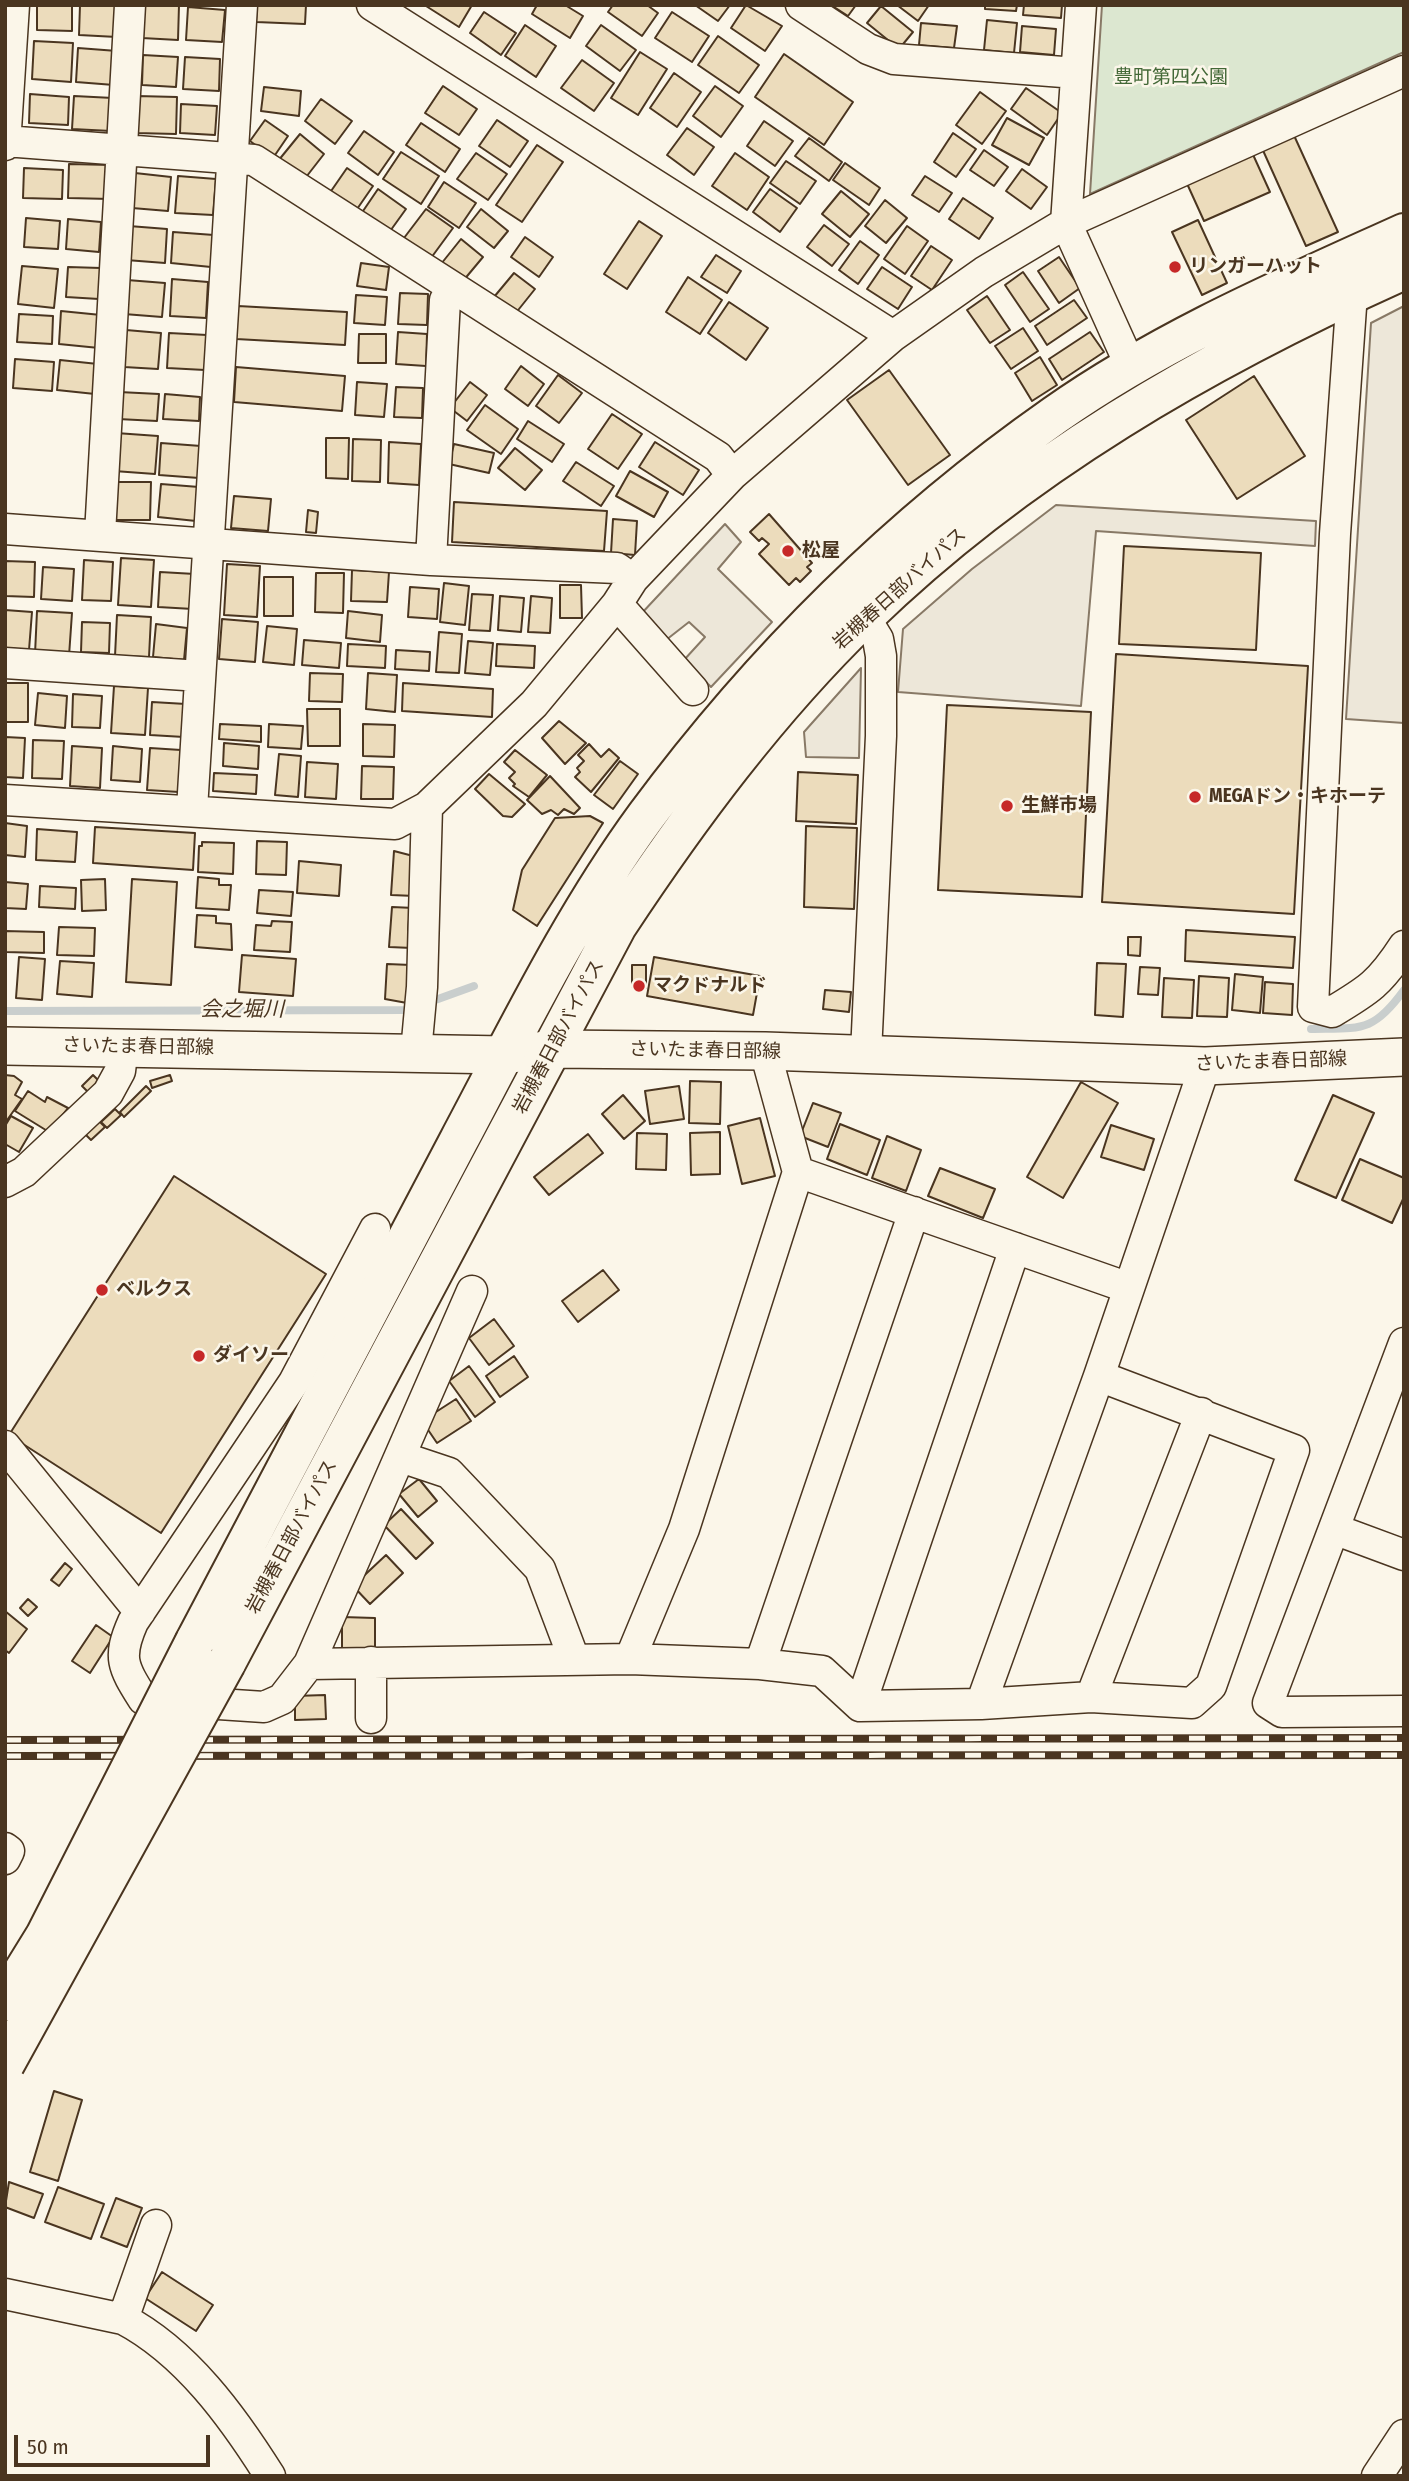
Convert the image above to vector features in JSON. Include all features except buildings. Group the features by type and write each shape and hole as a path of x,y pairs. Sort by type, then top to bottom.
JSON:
{"highway":[{"name":"岩槻春日部バイパス","path":"5,2001 46,1936 195,1641 582,912 643,821 705,739 765,669 851,583 934,509 1055,415 1131,367 1234,311 1404,233"},
{"name":"岩槻春日部バイパス","path":"5,2064 226,1663 617,926 672,843 793,693 864,616 958,534 1077,445 1157,394 1251,341 1404,270"}],"main road":[{"name":"さいたま春日部線","path":"5,1046 123,1047 417,1038 504,1055 553,1049 765,1051 1205,1066 1404,1057"}],"street":[{"path":"14,5 5,142 122,148 254,160 718,457 732,475"},
{"path":"100,534 130,5"},
{"path":"192,809 211,543 231,157 242,5"},
{"path":"802,5 868,49 894,59 1076,73"},
{"path":"1081,5 1066,223 1131,367"},
{"path":"392,10 893,336"},
{"path":"5,800 192,809 395,824 427,807 534,704 617,604 633,579 732,475 893,336 984,272 1066,223 1404,71"},
{"path":"431,560 445,300 452,286"},
{"path":"1352,293 1335,534 1313,1007 1332,1012 1373,988 1383,978 1404,946"},
{"path":"5,529 431,560 617,568 633,579"},
{"path":"617,604 693,690"},
{"path":"864,616 878,639 881,656 881,736 866,1054"},
{"path":"5,663 200,676"},
{"path":"417,1038 422,987 427,807"},
{"path":"5,1182 24,1172 108,1093 120,1071 123,1047"},
{"path":"629,1659 684,1529 798,1172 765,1051"},
{"path":"981,1704 1099,1376 1205,1066"},
{"path":"798,1172 1129,1288"},
{"path":"760,1664 914,1212"},
{"path":"375,1229 294,1381 140,1612 122,1647 127,1674 143,1699 264,1707 282,1699 309,1664 472,1291"},
{"path":"860,1706 1015,1248"},
{"path":"1404,1343 1268,1703 1282,1712 1404,1711"},
{"path":"309,1664 629,1659 760,1664 822,1671 860,1706 981,1704 1091,1697 1192,1703 1211,1686 1294,1450 1099,1376"},
{"path":"1091,1697 1201,1413"},
{"path":"5,1446 140,1612"},
{"path":"401,1457 449,1473 540,1569 574,1659"},
{"path":"1334,1529 1404,1555"},
{"path":"371,1662 372,1718"},
{"path":"5,1848 9,1851 5,1859"},
{"path":"123,2319 156,2225"},
{"path":"5,2294 123,2319 172,2352 212,2394 270,2476"},
{"path":"1377,2476 1404,2435"}],"green space":[{"name":"豊町第四公園","path":"1102,5 1404,5 1404,52 1090,194"}],"shaded area":[{"path":"1404,306 1404,723 1346,719 1371,323"},
{"path":"1056,505 1316,521 1315,546 1096,531 1081,706 898,692 903,629 972,569"},
{"path":"725,524 741,542 718,569 772,622 711,687 684,660 705,637 689,622 666,640 641,614"},
{"path":"861,668 859,758 806,757 804,732"}],"waterway":[{"name":"会之堀川","path":"427,1003 474,986"},
{"name":"会之堀川","path":"1311,1029 1342,1029 1365,1025 1383,1014 1404,990"},
{"name":"会之堀川","path":"5,1011 407,1010 415,1007"}],"railway":[{"path":"5,1740 1404,1738"},
{"path":"5,1756 1404,1755"}],"place":[{"name":"リンガーハット","path":"1175,267"},
{"name":"松屋","path":"788,551"},
{"name":"MEGAドン・キホーテ","path":"1195,797"},
{"name":"生鮮市場","path":"1007,806"},
{"name":"マクドナルド","path":"639,986"},
{"name":"ベルクス","path":"102,1290"},
{"name":"ダイソー","path":"199,1356"}]}
